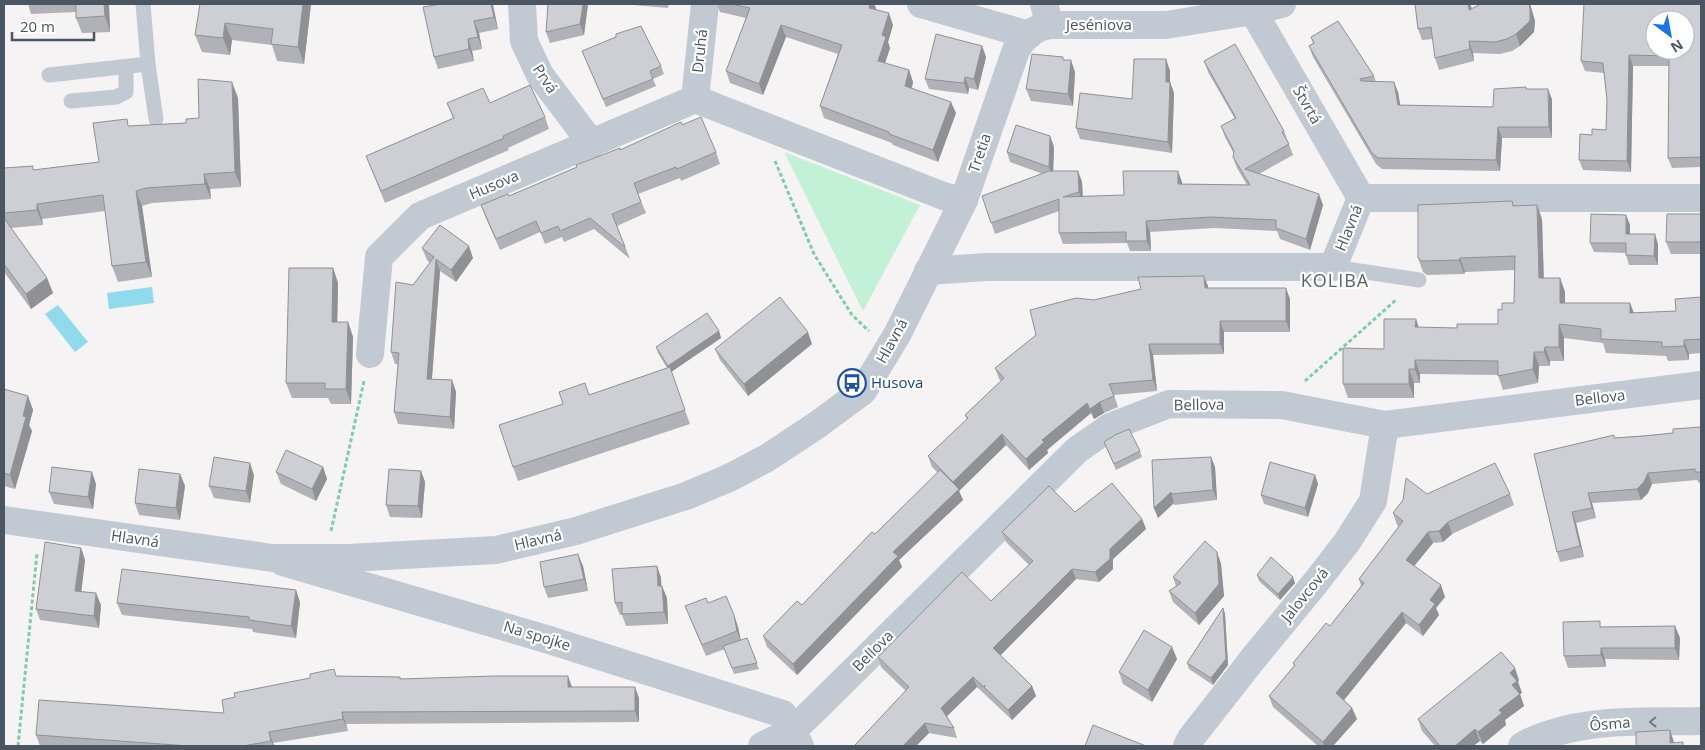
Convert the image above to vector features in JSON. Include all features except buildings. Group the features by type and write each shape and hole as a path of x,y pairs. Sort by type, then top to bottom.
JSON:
{"street":[{"name":"Prvá","path":"522,4 524,41 540,75 592,144"},
{"name":"Druhá","path":"695,99 705,4"},
{"name":"Jeséniova","path":"921,4 1041,21 1166,25 1253,11 1282,4"},
{"name":"Štvrtá","path":"1253,11 1361,198"},
{"name":"Tretia","path":"928,271 964,200 1016,50 1020,42 1041,21"},
{"name":"Husova","path":"370,354 379,257 420,216 695,99"},
{"path":"695,99 946,197 964,200"},
{"name":"Hlavná","path":"4,520 272,558 348,558 496,550 576,531 686,496 729,478 767,458 817,425 863,391 898,333 928,271 986,267 1333,267 1361,198 1701,198"},
{"name":"Bellova","path":"762,746 796,738 1077,450 1110,427 1169,404 1282,405 1385,425 1701,385"},
{"name":"Jalovcová","path":"1187,746 1191,738 1252,660 1347,542 1373,501 1385,425"},
{"name":"Na spojke","path":"272,558 546,639 783,714 796,738"},
{"name":"Ôsma","path":"1522,746 1564,729 1606,723 1701,720"}],"lane":[{"path":"143,4 148,64 156,119"},
{"path":"49,75 148,64"},
{"path":"71,101 116,97 126,92 126,67"},
{"path":"1333,267 1418,280"}],"path":[{"path":"759,123 814,254 852,315 872,334"},
{"path":"1282,405 1287,397 1418,280"},
{"path":"329,538 370,354"},
{"path":"18,746 38,547"}],"green space":[{"path":"784,152 920,205 863,311"}],"water":[{"path":"152,287 154,303 109,309 107,293"},
{"path":"58,305 88,342 75,352 45,314"}],"place":[{"name":"Husova","path":"852,383"}],"district":[{"name":"KOLIBA","path":"1335,281"}]}
